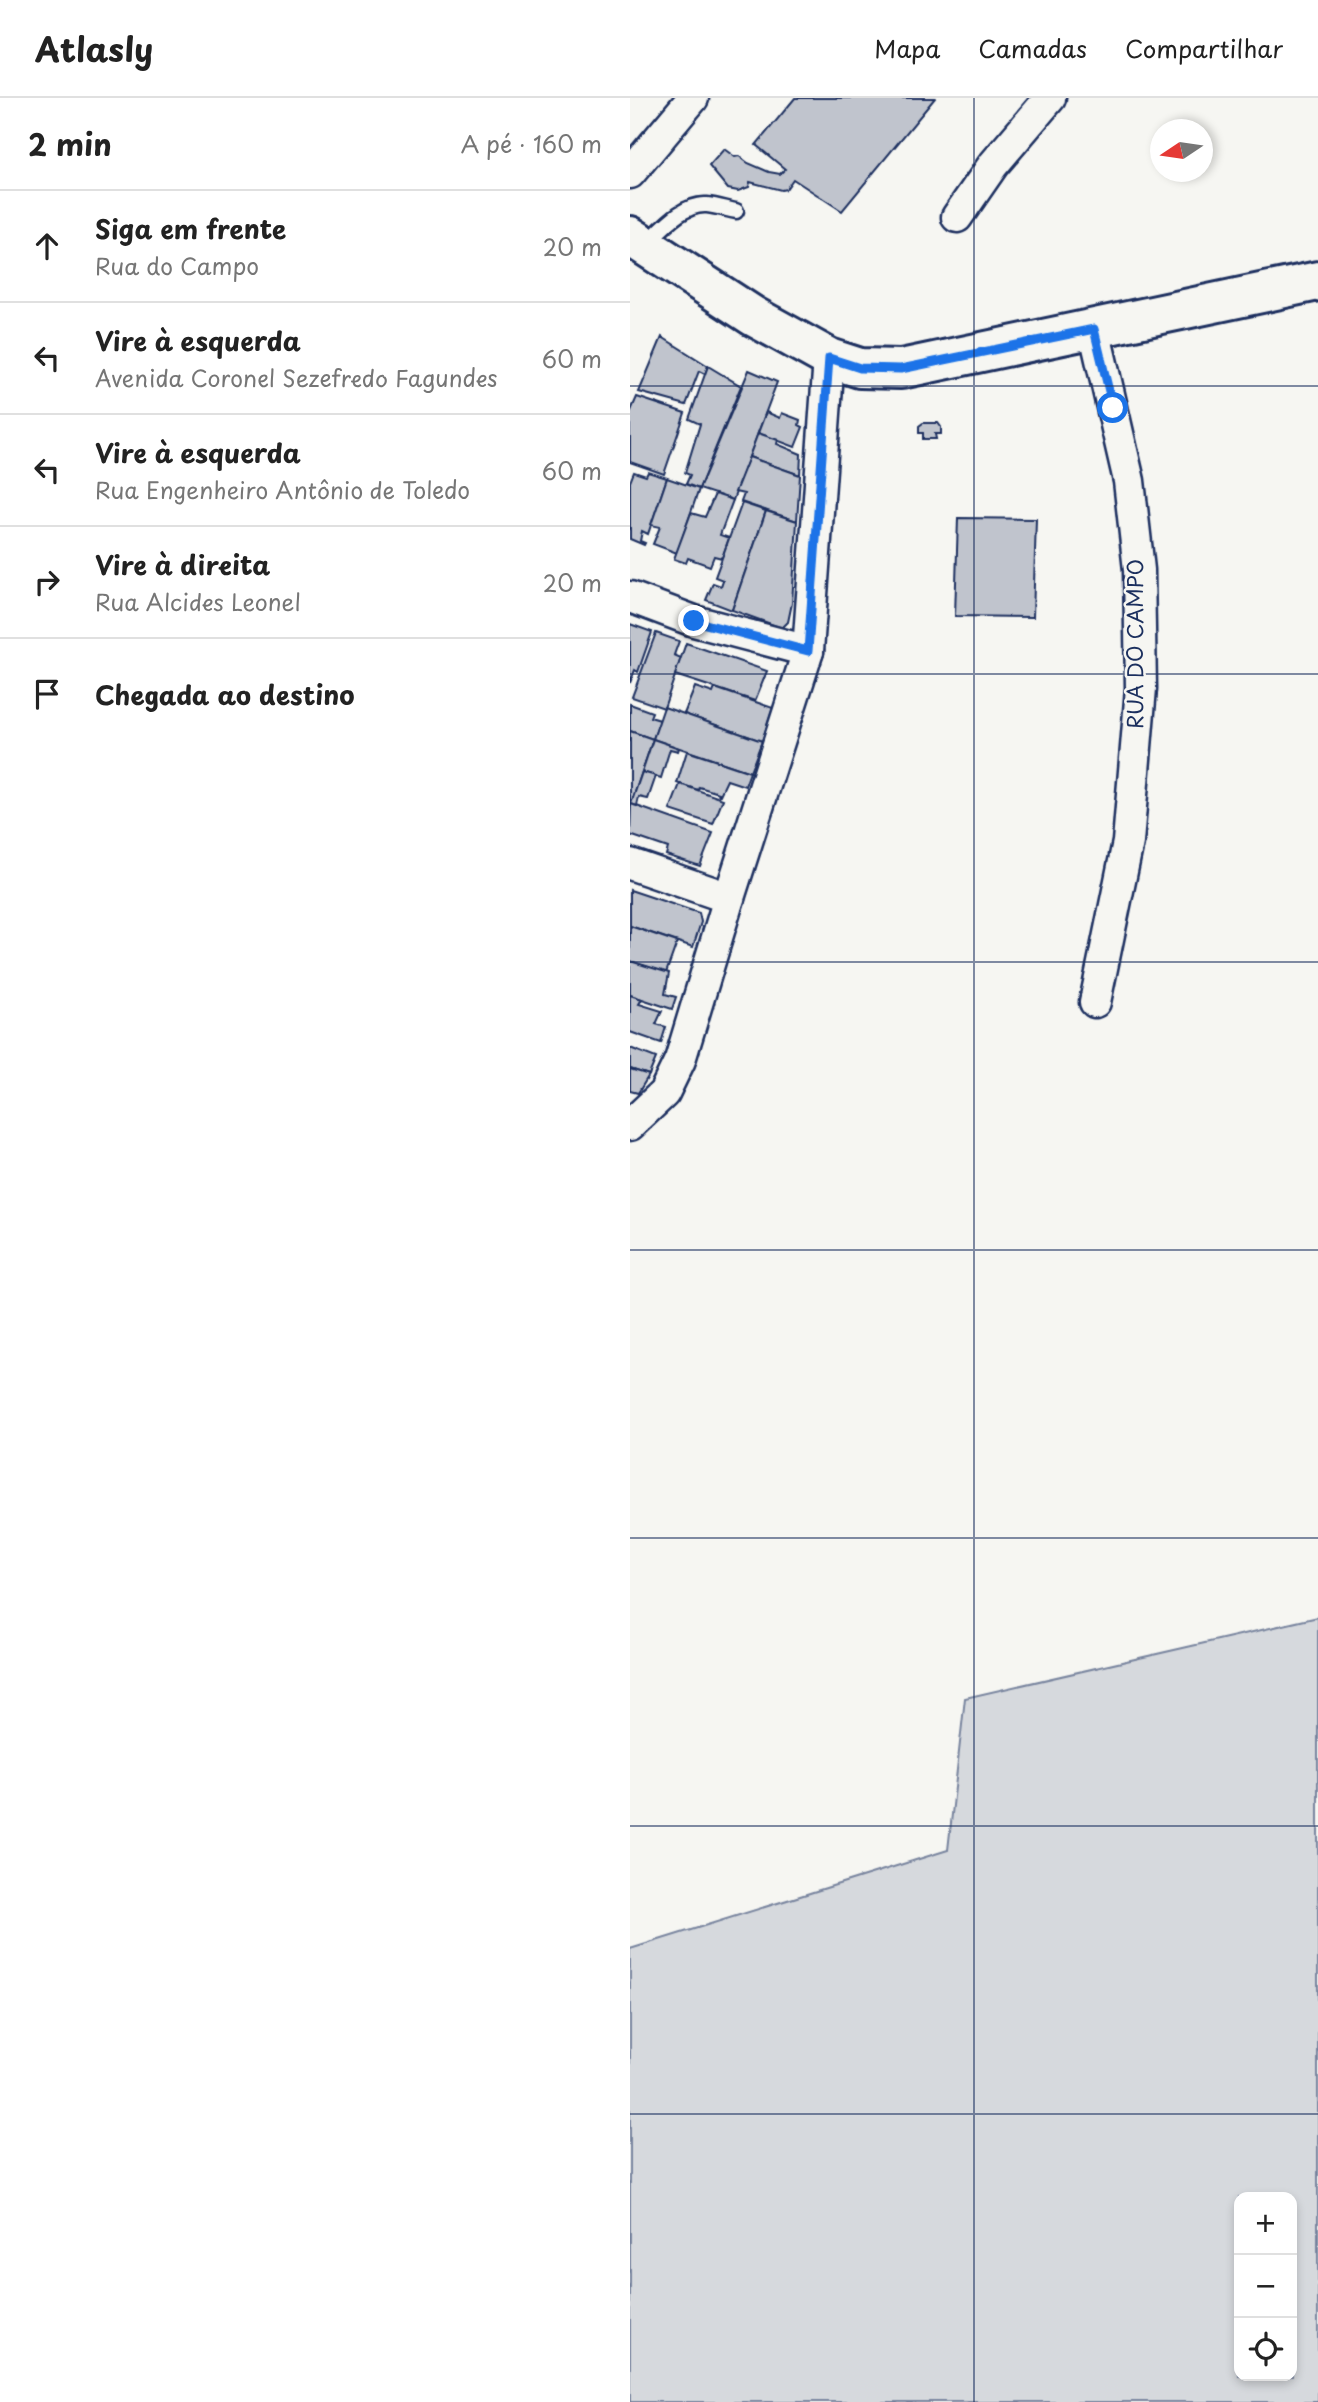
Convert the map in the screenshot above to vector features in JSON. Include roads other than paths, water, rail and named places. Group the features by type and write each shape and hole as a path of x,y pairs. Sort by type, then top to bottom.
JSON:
{"main road":[{"path":"637,241 753,316 829,358 860,368 901,369 1318,281"}],"street":[{"path":"630,173 692,98"},
{"path":"957,217 993,165 1050,98"},
{"name":"RUA DO CAMPO","path":"1094,329 1129,481 1139,570 1141,688 1128,842 1095,1002"},
{"path":"630,1125 664,1093 680,1060 808,651 829,358"},
{"path":"630,597 694,621 808,651"},
{"path":"630,864 729,898"}],"lane":[{"path":"637,241 692,207 705,205 736,211"}]}
